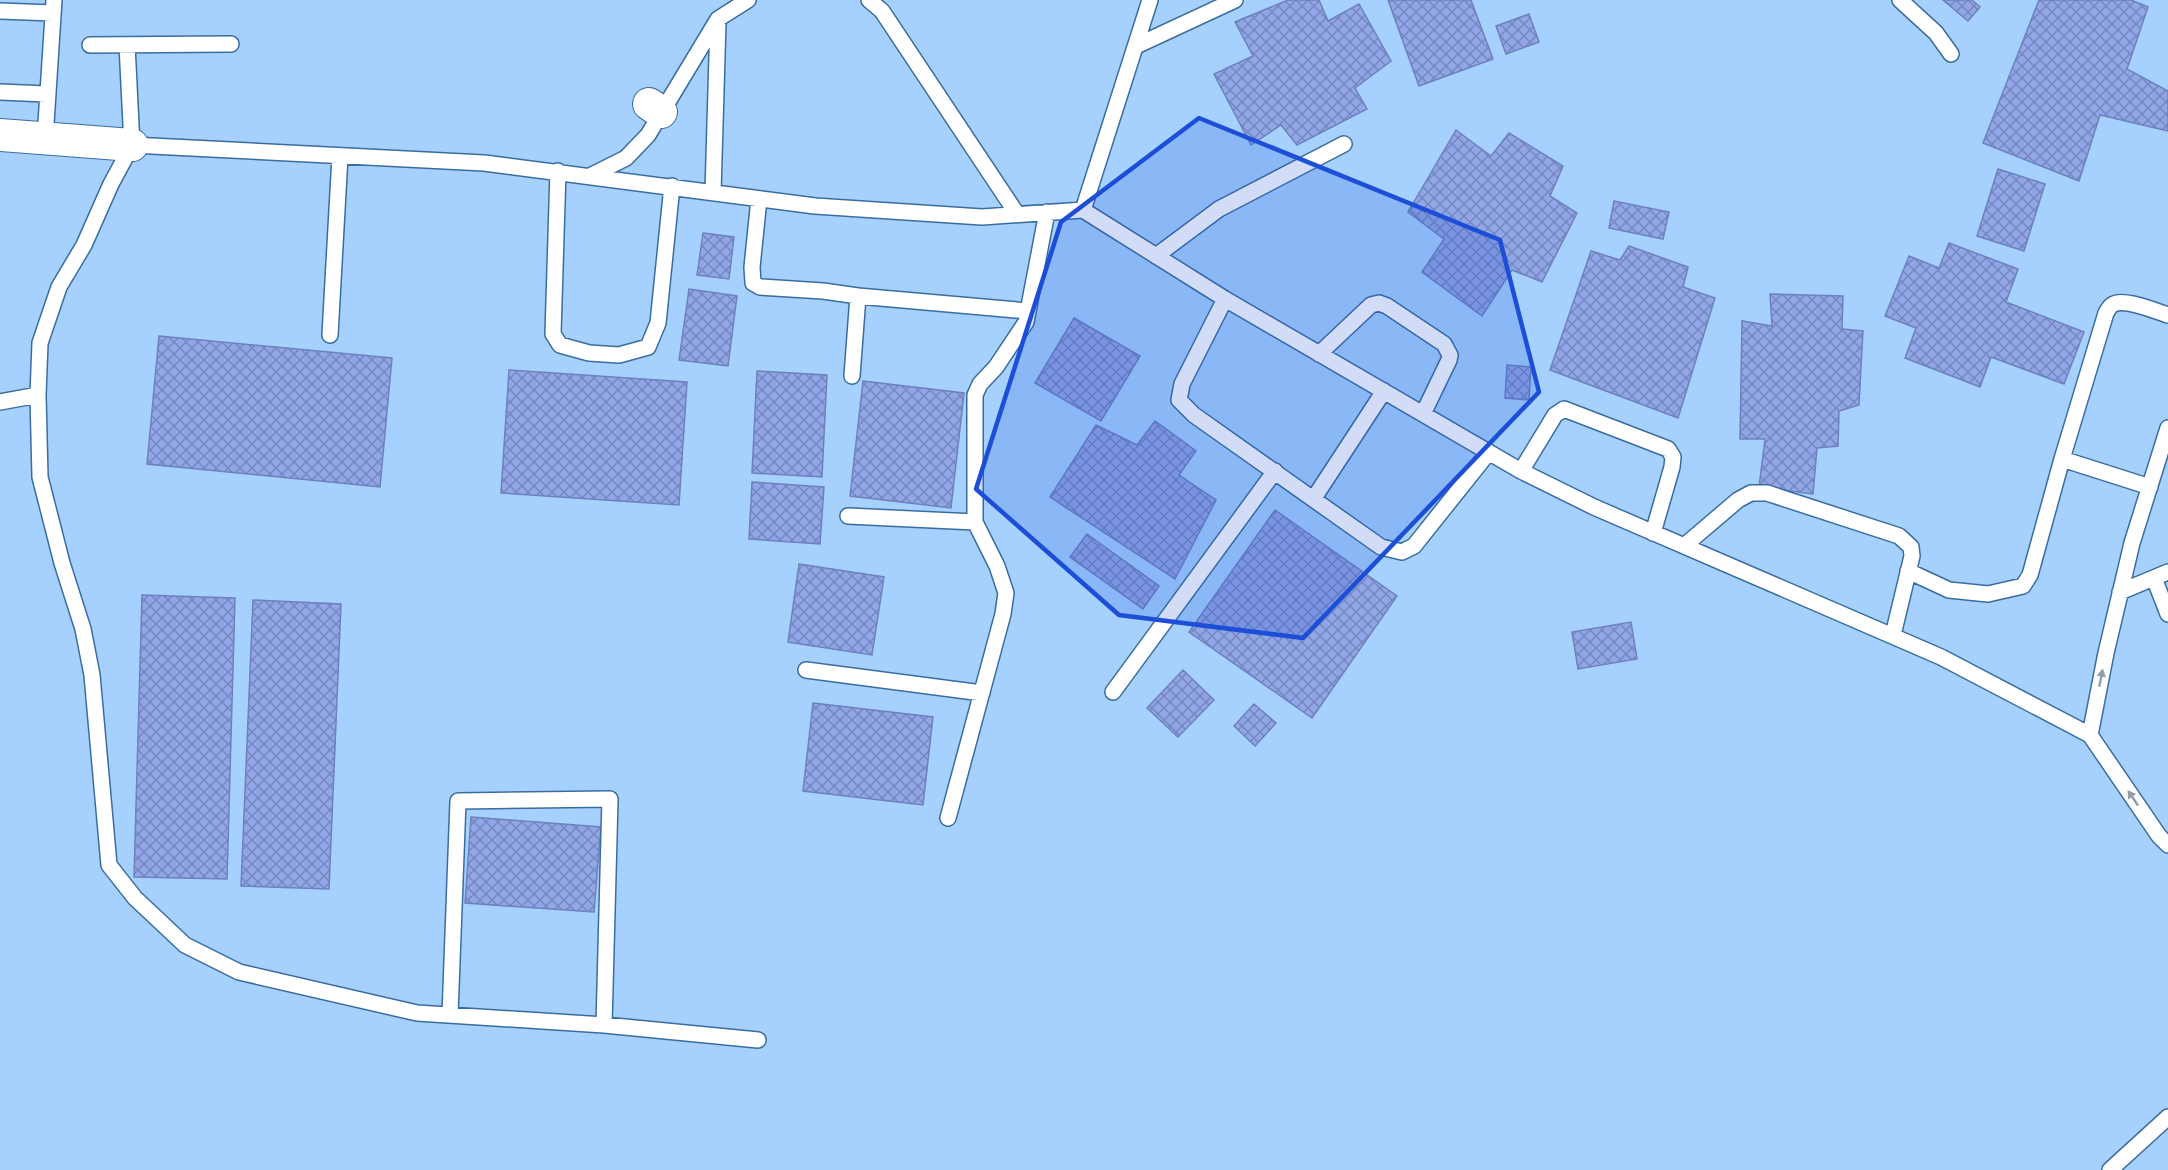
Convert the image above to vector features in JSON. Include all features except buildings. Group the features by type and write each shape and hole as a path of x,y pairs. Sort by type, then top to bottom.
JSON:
{"street":[{"path":"0,135 132,145"}],"lane":[{"path":"592,176 626,158 648,135 655,108 718,19 748,0"},
{"path":"869,0 882,11 1017,214"},
{"path":"1083,210 1150,0"},
{"path":"1136,46 1235,0"},
{"path":"1900,0 1936,33 1951,54"},
{"path":"0,10 53,7 45,139"},
{"path":"713,192 718,19"},
{"path":"90,45 231,44"},
{"path":"127,45 132,145 111,184 84,245 59,287 40,343 38,395 39,477 62,563 83,629 92,675 110,866 135,898 185,945 238,972 417,1013 604,1025 758,1041"},
{"path":"0,92 47,94"},
{"path":"1156,256 1219,209 1344,144"},
{"path":"132,145 484,163 815,206 982,217 1083,210 1225,299 1521,471 1594,507 1941,657 2090,735 2159,836 2168,845"},
{"path":"330,335 340,156"},
{"path":"558,171 553,334 560,345 589,353 619,355 648,347 658,323 672,186"},
{"path":"759,199 752,267 753,283 760,287 1028,311"},
{"path":"948,818 1003,614 1006,593 997,566 975,522 975,396 980,384 996,367 1026,322 1047,212"},
{"path":"852,376 858,296"},
{"path":"1225,299 1182,384 1179,400 1194,415 1382,547 1402,552 1413,546 1489,452"},
{"path":"1320,354 1371,305 1379,303 1387,306 1444,344 1450,355 1423,414"},
{"path":"1908,571 1949,590 1989,594 2023,586 2030,575 2106,313 2113,304 2120,303 2168,315"},
{"path":"1314,498 1384,391"},
{"path":"0,402 38,395"},
{"path":"1521,471 1555,415 1564,409 1668,449 1673,457 1672,467 1653,533"},
{"path":"2090,735 2106,653 2132,543 2168,428"},
{"path":"2062,459 2150,487"},
{"path":"1113,692 1275,471"},
{"path":"1684,546 1738,500 1751,493 1767,493 1899,536 1911,547 1912,556 1893,635"},
{"path":"848,516 975,522"},
{"path":"2120,592 2161,575 2168,614"},
{"path":"807,670 982,693"},
{"path":"450,1015 458,801 610,799 604,1025"},
{"path":"2110,1170 2168,1117"}],"highlighted area":[{"path":"1199,118 1500,240 1539,392 1303,638 1119,615 976,489 1061,222"}]}
